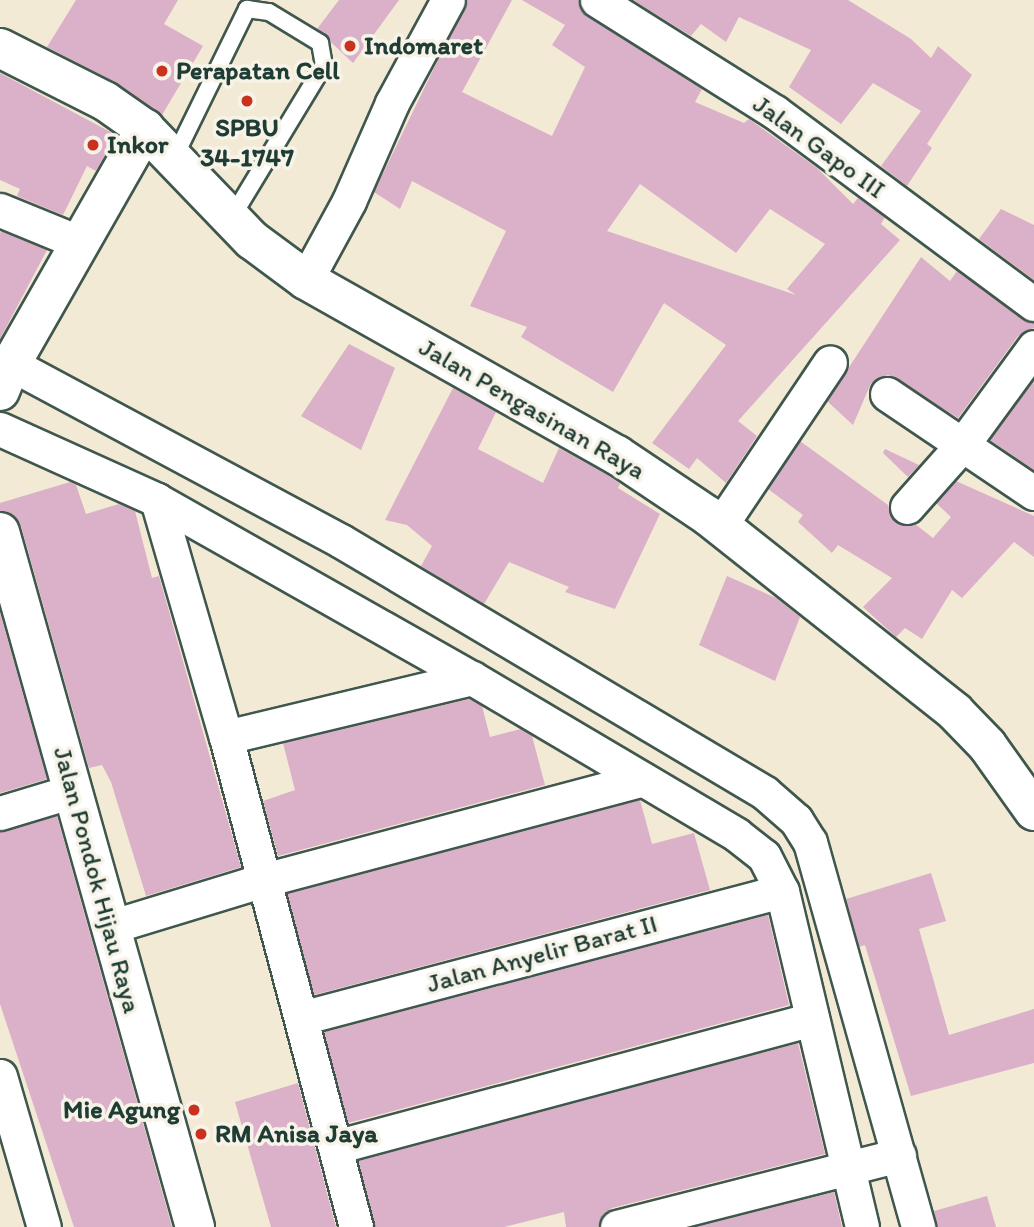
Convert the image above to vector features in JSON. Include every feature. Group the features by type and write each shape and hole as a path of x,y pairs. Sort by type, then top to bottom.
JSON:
{"street":[{"path":"306,280 349,201 392,103 448,0"},
{"name":"Jalan Gapo III","path":"597,0 775,111 1034,304"},
{"name":"Jalan Pengasinan Raya","path":"0,48 105,101 145,129 175,156 252,240 306,280 617,455 720,526 955,712 987,745 1034,811"},
{"path":"145,129 78,242 5,378 341,541 765,793 796,820 810,842 918,1227"},
{"path":"0,210 78,242"},
{"path":"907,507 963,444 1034,347"},
{"path":"720,526 830,362"},
{"path":"887,394 1034,493"},
{"path":"0,429 157,500 472,678 643,779 764,856 782,891 846,1170 862,1227"},
{"path":"157,500 226,737 356,1227"},
{"name":"Jalan Pondok Hijau Raya","path":"0,532 195,1227"},
{"path":"226,737 472,678"},
{"path":"110,927 264,880 643,779"},
{"path":"0,813 73,791"},
{"name":"Jalan Anyelir Barat II","path":"301,1018 782,891"},
{"path":"335,1147 812,1019"},
{"path":"3,1095 44,1227"},
{"path":"617,1227 899,1155"}],"lane":[{"path":"175,156 247,9 269,12 320,43 324,65 232,217"}],"building":[{"path":"76,0 178,0 164,24 203,46 162,115 115,82 47,47"},
{"name":"Indomaret","path":"339,0 399,0 353,63 317,29"},
{"path":"467,0 512,0 462,92 552,136 585,67 552,45 565,25 522,0 578,0 587,16 702,89 695,102 744,123 749,119 817,168 853,204 858,198 885,217 881,224 900,240 738,421 757,436 726,483 697,458 689,469 652,443 726,345 664,303 613,392 521,337 527,327 470,306 506,231 412,181 400,209 374,192","holes":["640,184 736,253 770,209 825,244 787,289 796,295 607,231"]},
{"path":"633,0 848,0 911,39 931,58 938,46 972,75 927,144 932,148 907,186 881,166 921,111 873,83 841,124 789,87 811,50 739,17 726,42 701,24 691,36"},
{"path":"0,73 116,135 96,171 87,166 63,215 17,196 20,189 0,180"},
{"path":"1001,209 1034,225 1034,280 979,239"},
{"path":"1,231 47,250 0,339 0,234"},
{"path":"921,257 950,281 957,271 1023,319 1034,323 1034,328 1018,336 958,418 888,375 871,383 853,425 827,401"},
{"path":"349,344 395,368 361,450 301,416"},
{"path":"1034,380 1034,470 990,440"},
{"path":"453,388 496,412 478,449 543,483 559,448 606,474 620,484 618,488 660,514 615,609 565,592 569,587 509,562 484,604 421,566 432,546 407,525 385,520"},
{"path":"800,441 888,505 895,522 915,524 933,538 951,517 936,503 956,481 1034,516 1034,557 1014,542 962,598 952,590 922,639 905,628 896,637 863,607 892,578 838,545 832,553 798,522 803,515 768,489"},
{"path":"885,449 919,465 908,477 883,453"},
{"path":"70,482 76,485 86,514 119,504 135,511 152,578 159,576 241,867 146,896 111,782 102,765 89,768 21,526 15,516 0,511 0,503"},
{"path":"727,576 776,598 800,617 775,681 699,645"},
{"path":"0,613 47,779 0,793"},
{"path":"469,699 482,706 490,737 521,729 532,736 545,785 278,856 263,801 295,790 283,743"},
{"path":"640,800 652,844 694,833 710,890 314,995 287,894"},
{"path":"57,816 172,1227 74,1227 0,1004 0,832"},
{"path":"931,873 946,921 919,929 949,1035 1034,1009 1034,1063 911,1096 865,945 859,947 846,899"},
{"path":"768,915 789,1005 348,1123 324,1032"},
{"path":"798,1043 825,1154 612,1208 603,1214 598,1227 566,1227 564,1212 504,1227 375,1227 358,1161"},
{"path":"298,1083 336,1227 271,1227 235,1102"},
{"path":"834,1192 842,1227 695,1227"},
{"path":"987,1196 996,1227 937,1227 934,1211"}],"place":[{"name":"Indomaret","path":"350,46"},
{"name":"Perapatan Cell","path":"162,71"},
{"name":"SPBU 34-1747","path":"247,101"},
{"name":"Inkor","path":"93,145"},
{"name":"Mie Agung","path":"194,1110"},
{"name":"RM Anisa Jaya","path":"201,1134"}]}
